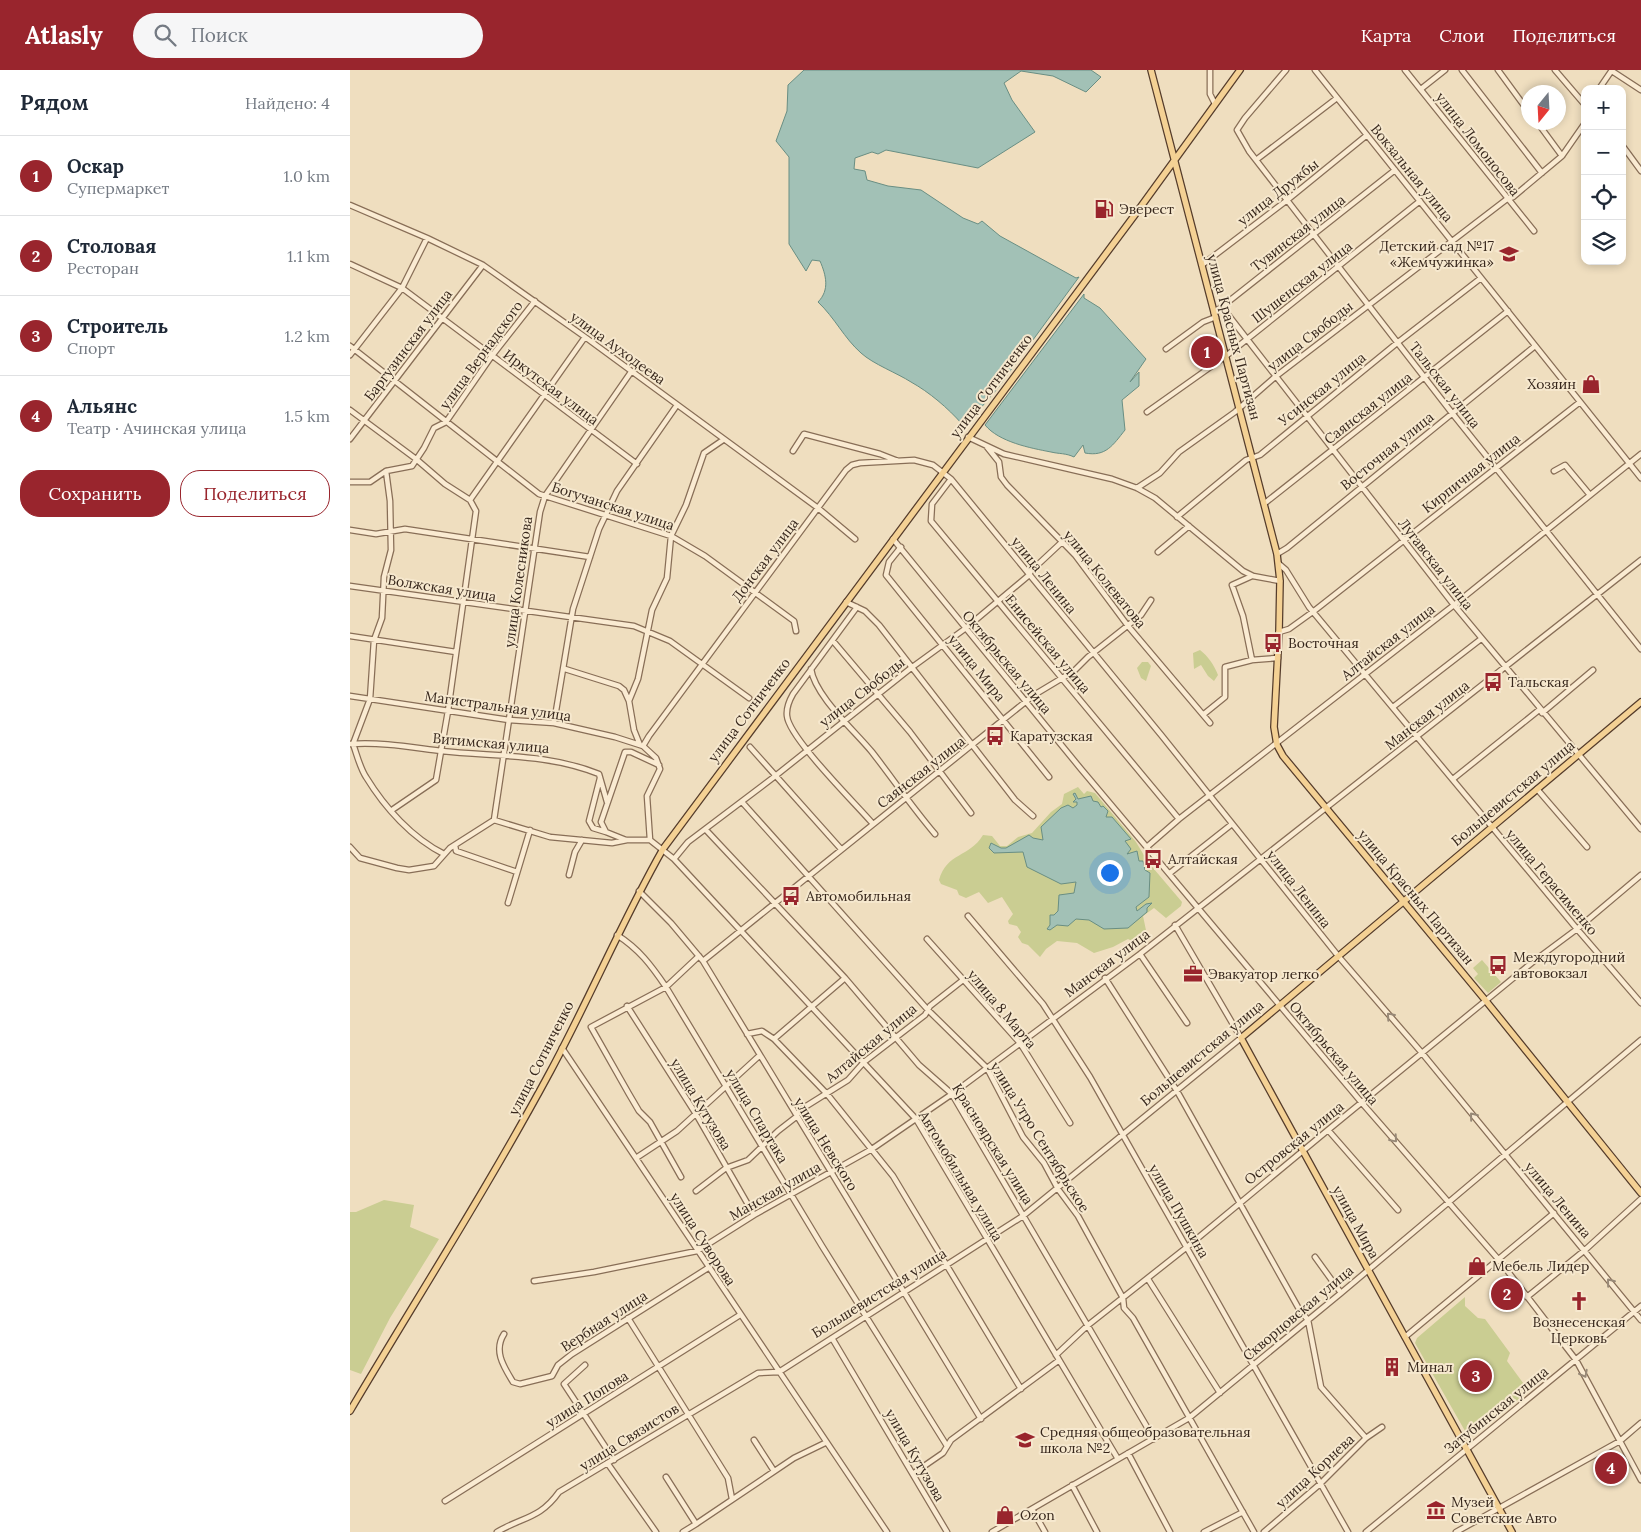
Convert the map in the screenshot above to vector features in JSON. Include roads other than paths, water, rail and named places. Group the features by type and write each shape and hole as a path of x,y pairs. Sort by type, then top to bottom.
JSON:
{"main road":[{"name":"улица Красных Партизан","path":"1152,70 1265,503 1279,564 1280,632 1274,727 1277,745 1325,808 1486,1001 1641,1193"},
{"name":"улица Сотниченко","path":"350,1411 494,1172 562,1048 639,891 663,849 1240,70"},
{"name":"Большевистская улица","path":"1241,1038 1641,702"},
{"name":"улица Мира","path":"1241,1038 1512,1532"}],"street":[{"path":"1210,70 1210,94 1215,104"},
{"name":"Тальская улица","path":"1286,70 1237,130 1286,201 1452,413 1641,649"},
{"name":"Вокзальная улица","path":"1315,70 1641,478"},
{"name":"улица Ломоносова","path":"1404,70 1534,231"},
{"path":"1421,89 1445,70"},
{"path":"1462,70 1542,173"},
{"path":"1498,70 1521,101"},
{"path":"1556,70 1581,100"},
{"path":"1602,85 1612,70 1641,90"},
{"path":"1256,160 1337,98"},
{"name":"улица Свободы","path":"1137,488 1160,473 1179,452 1240,407 1275,377 1368,305 1507,199 1514,197 1562,156 1581,129"},
{"path":"1543,130 1562,156"},
{"name":"улица Дружбы","path":"1202,265 1286,201 1367,134"},
{"path":"1626,150 1641,170"},
{"name":"Тувинская улица","path":"1166,349 1215,315 1222,307 1395,170"},
{"name":"Шушенская улица","path":"1147,412 1226,356 1420,202"},
{"name":"улица Ауходеева","path":"350,205 427,238 483,265 585,337 818,508 855,539"},
{"path":"350,355 352,348 402,288 427,238"},
{"name":"Иркутская улица","path":"350,264 402,288 491,357 637,464"},
{"name":"Баргузинская улица","path":"350,439 483,265"},
{"name":"Усинская улица","path":"1177,517 1246,460 1260,455 1397,343 1481,278"},
{"name":"улица Вернадского","path":"416,459 434,428 446,422 491,357 535,301"},
{"name":"Лугавская улица","path":"1222,307 1504,668 1641,829"},
{"name":"Саянская улица","path":"1265,503 1508,311"},
{"path":"470,500 546,396 585,337"},
{"name":"Восточная улица","path":"1277,554 1287,548 1536,346"},
{"name":"Богучанская улица","path":"352,348 533,489 545,496 671,536 705,556 756,592 794,621 796,631"},
{"name":"улица Колесникова","path":"494,820 540,512 545,496 631,372"},
{"name":"Кирпичная улица","path":"1280,632 1289,629 1314,612 1580,402"},
{"path":"554,723 565,669 572,616 604,515 617,491 677,405"},
{"path":"350,410 416,459 445,484 470,500 476,511 448,711 436,780 392,810"},
{"path":"793,451 804,434 880,454 900,462"},
{"path":"968,437 1004,454 1112,479 1137,488 1155,498 1226,558 1252,576 1280,581"},
{"path":"629,701 638,679 652,610 666,578 671,536 686,505 704,453 723,440"},
{"name":"улица Колеватова","path":"987,447 999,462 1001,477 1007,486 1062,542 1107,595 1128,626 1210,722"},
{"name":"Алтайская улица","path":"1148,846 1179,819 1277,745 1641,454"},
{"path":"350,482 370,482 386,471 412,466 416,459"},
{"name":"Донская улица","path":"642,746 852,465 914,460 922,461 942,471"},
{"path":"1554,471 1565,465 1590,495"},
{"path":"386,471 390,501 390,550 384,577 382,618 374,640 370,699 352,744 366,778 404,826 426,845 444,854"},
{"name":"улица Ленина","path":"942,471 1339,957 1422,1053 1641,1320"},
{"name":"Енисейская улица","path":"950,479 932,504 931,521 1179,819"},
{"path":"1158,552 1189,526"},
{"path":"350,530 376,534 405,529 590,557"},
{"name":"Октябрьская улица","path":"893,539 1081,769 1148,846 1279,1005 1499,1260 1576,1360 1641,1480"},
{"name":"улица Свободы","path":"674,859 688,842 706,830 877,694 998,602 1028,576 1062,542"},
{"name":"улица Мира","path":"901,547 889,562 886,575 1049,777"},
{"name":"Манская улица","path":"534,1281 594,1272 697,1251 754,1215 872,1149 952,1094 1105,978 1140,954 1641,560"},
{"name":"улица Герасименко","path":"1279,564 1286,570 1314,612 1417,737 1641,1003"},
{"path":"1252,576 1232,585 1243,616 1252,660"},
{"name":"Волжская улица","path":"350,586 634,626 670,641 749,698"},
{"name":"Саянская улица","path":"703,961 807,875 974,746 1034,695 1062,680 1141,615 1151,600"},
{"path":"846,602 857,607 878,625 1015,800 1033,816"},
{"path":"857,607 793,694 787,708 790,727 873,824"},
{"path":"350,636 456,652"},
{"path":"1393,707 1481,639"},
{"path":"833,641 971,813"},
{"path":"1204,714 1225,697 1225,668 1252,660 1278,658"},
{"path":"565,669 620,686 624,690 629,701 634,730 642,746 656,758 660,768 647,796 650,840"},
{"path":"811,669 812,677 844,720 935,834"},
{"path":"1453,779 1593,670"},
{"name":"Магистральная улица","path":"350,696 509,720 554,723 642,746"},
{"name":"Витимская улица","path":"352,744 374,742 442,751 504,754 572,763 598,774 600,778"},
{"path":"750,747 774,777 842,849"},
{"path":"606,832 601,822 625,752 631,752 659,765"},
{"path":"600,778 607,802"},
{"path":"600,778 588,821 592,828 627,840"},
{"path":"1537,789 1587,846"},
{"name":"улица Утро Сентябрьское","path":"742,802 928,1010 987,1068 1023,1137 1044,1163 1058,1189 1078,1216 1123,1298 1124,1308 1133,1318 1254,1532"},
{"path":"350,847 360,858 409,870 434,866 455,845 494,820 550,837 612,843 627,840 650,840 663,849"},
{"path":"1170,873 1232,824"},
{"path":"508,903 530,830"},
{"name":"Красноярская улица","path":"706,830 845,978 919,1065 952,1094 1154,1439"},
{"path":"569,875 575,852 582,840"},
{"path":"455,845 456,851 517,872"},
{"name":"Автомобильная улица","path":"663,849 741,930 916,1119 986,1240 1118,1459"},
{"name":"Островская улица","path":"1056,1355 1087,1326 1148,1279 1534,961 1577,929 1641,874"},
{"name":"улица Невского","path":"639,891 671,923 703,961 981,1419"},
{"name":"улица Пушкина","path":"968,916 1043,1004 1090,1077 1348,1532"},
{"name":"улица Мира","path":"1175,926 1241,1038"},
{"name":"улица Спартака","path":"617,935 635,946 666,987 791,1195 947,1446"},
{"name":"улица 8 Марта","path":"927,939 1020,1043 1070,1123"},
{"path":"1140,954 1187,1023"},
{"path":"681,1177 650,1122 639,1111 628,1094 591,1027 627,1006 638,1003 666,987 699,956"},
{"path":"774,1039 811,1005 845,978"},
{"path":"1105,978 1177,1091 1299,1309 1308,1320 1321,1387 1366,1438"},
{"name":"Алтайская улица","path":"696,1191 726,1168 748,1160 796,1117 800,1110 848,1080 864,1062 897,1037 928,1010 930,1006 963,980"},
{"name":"улица Кутузова","path":"627,1006 696,1114 754,1215"},
{"path":"747,1034 762,1031 774,1039 827,1094 893,1176 945,1266 1021,1389"},
{"name":"Большевистская улица","path":"779,1372 1023,1216 1241,1038"},
{"name":"Скворцовская улица","path":"992,1532 1189,1418 1341,1293 1641,1040"},
{"name":"улица Суворова","path":"562,1048 825,1443 887,1532"},
{"path":"636,1158 696,1114 759,1056"},
{"path":"1328,1130 1398,1210"},
{"path":"1527,1297 1585,1250 1641,1199"},
{"path":"1405,1336 1554,1213"},
{"path":"1315,1258 1341,1293"},
{"name":"Вербная улица","path":"504,1334 500,1341 499,1351 513,1382 520,1384 552,1376 558,1365 708,1268"},
{"path":"1148,1279 1220,1393"},
{"name":"Затубинская улица","path":"1366,1532 1641,1306"},
{"name":"улица Попова","path":"446,1500 740,1315"},
{"path":"628,1318 728,1478 732,1499"},
{"name":"улица Кутузова","path":"832,1338 914,1473 947,1532"},
{"path":"914,1473 943,1453 951,1440 1058,1361"},
{"path":"585,1366 564,1384 614,1460"},
{"name":"улица Связистов","path":"497,1532 511,1523 523,1522 549,1506 559,1492 758,1373 779,1372"},
{"path":"1456,1532 1620,1441 1641,1423"},
{"name":"улица Корнева","path":"1264,1532 1320,1484 1366,1438 1382,1427"},
{"path":"754,1440 774,1471"},
{"path":"683,1532 774,1471 825,1443"},
{"path":"1128,1453 1170,1532"},
{"path":"608,1464 656,1532"},
{"path":"666,1477 696,1524"},
{"path":"1072,1485 1097,1532"},
{"path":"1032,1509 1045,1532"},
{"path":"1204,1532 1243,1512"}],"water":[{"path":"804,70 1091,70 1101,77 1086,92 1053,76 1021,71 1004,83 1012,100 1035,132 978,168 886,150 878,154 872,152 855,158 854,169 865,171 867,180 888,186 921,190 963,218 978,224 982,221 1000,236 1076,278 1079,277 997,389 967,424 962,424 925,391 872,361 855,347 818,302 824,292 826,282 820,261 812,260 806,271 789,244 789,157 776,141 787,111 788,85"},
{"path":"1084,294 1084,298 1100,308 1146,359 1130,382 1139,372 1139,386 1122,400 1125,430 1108,449 1098,453 1085,453 1083,445 1074,457 1025,446 998,436 985,425"},
{"path":"1075,793 1078,799 1091,796 1093,801 1098,802 1101,807 1103,806 1108,811 1106,817 1112,817 1131,839 1125,841 1131,849 1127,854 1137,851 1139,861 1143,861 1145,870 1150,873 1149,897 1136,907 1137,911 1146,904 1152,903 1147,908 1147,912 1128,928 1104,929 1089,920 1076,919 1068,926 1057,925 1050,930 1047,929 1050,925 1050,915 1054,915 1058,911 1059,895 1074,893 1076,882 1061,884 1027,867 1023,852 994,853 989,848 991,843 1001,848 1006,848 1029,835 1043,840 1041,827 1061,808 1068,805 1073,808 1077,805 1077,802 1073,802 1076,799 1073,794"}],"place":[{"name":"Эверест","path":"1104,209"},
{"name":"Детский сад №17 «Жемчужинка»","path":"1509,254"},
{"name":"Оскар","path":"1207,352"},
{"name":"Хозяин","path":"1591,384"},
{"name":"Восточная","path":"1273,643"},
{"name":"Тальская","path":"1493,682"},
{"name":"Каратузская","path":"995,736"},
{"name":"Алтайская","path":"1153,859"},
{"name":"Автомобильная","path":"791,896"},
{"name":"Междугородний автовокзал","path":"1498,965"},
{"name":"Эвакуатор легко","path":"1193,974"},
{"name":"Мебель Лидер","path":"1477,1266"},
{"name":"Столовая","path":"1507,1294"},
{"name":"Вознесенская Церковь","path":"1579,1301"},
{"name":"Минал","path":"1392,1367"},
{"name":"Строитель","path":"1476,1376"},
{"name":"Средняя общеобразовательная школа №2","path":"1025,1440"},
{"name":"Альянс","path":"1611,1468"},
{"name":"Музей Советские Авто","path":"1436,1510"},
{"name":"Ozon","path":"1005,1515"}]}
